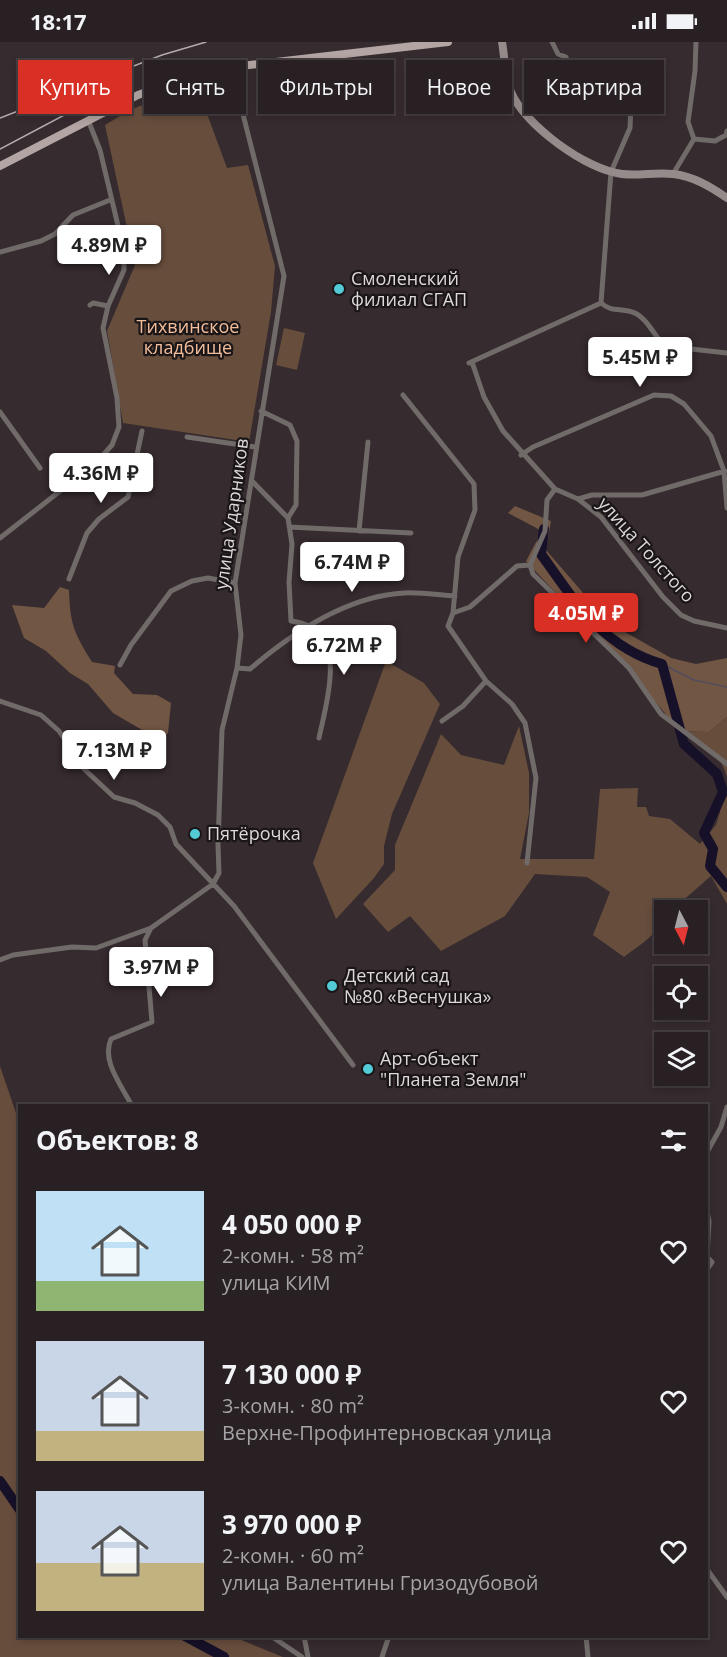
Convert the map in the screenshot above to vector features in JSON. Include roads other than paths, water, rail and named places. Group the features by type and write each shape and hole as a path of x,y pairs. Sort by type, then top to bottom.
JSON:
{"main road":[{"path":"246,65 448,42"},
{"path":"502,42 510,89 519,107 563,146 598,168 611,172 673,174 691,179 727,198"},
{"path":"0,166 144,93"}],"street":[{"path":"552,42 558,54 566,57 573,87 580,93 631,103 630,128 611,172 601,303 607,309 633,312 643,318 664,346 727,353"},
{"path":"673,174 693,139 688,122 695,71 696,42"},
{"name":"улица Ударников","path":"213,884 219,873 222,730 237,668 241,635 235,583 284,276 243,114"},
{"path":"0,538 96,463 112,444 119,427 117,399 103,337 108,306 124,270 122,235 110,200 100,150 88,120"},
{"path":"693,139 715,141 726,135 727,131"},
{"path":"0,252 41,241 55,234 73,215 110,200"},
{"path":"90,306 93,303 108,306"},
{"name":"улица Толстого","path":"601,303 471,363 484,397 503,432 521,455 555,490 578,499 601,517 663,597 681,615 694,621 727,628"},
{"path":"521,455 654,394 671,396 684,404 711,436 726,471 727,508"},
{"path":"403,395 474,483 475,510 458,557 453,613 448,626 486,681 512,704 525,723 536,778 527,863"},
{"path":"261,411 290,425 297,441 296,505 288,518"},
{"path":"0,412 40,468"},
{"path":"69,579 87,533 99,519 128,497 142,431"},
{"path":"187,437 255,447"},
{"path":"359,531 368,442"},
{"path":"578,499 592,495 642,495 726,471"},
{"path":"252,481 288,518 292,544 289,582 291,621 311,626 326,643 332,676 319,738"},
{"path":"555,490 547,500 545,531 530,565 533,574 629,668 661,714 727,764"},
{"path":"290,527 411,533"},
{"path":"453,613 470,607 517,566 530,565"},
{"path":"120,664 131,645 171,591 192,581 208,578 235,583"},
{"path":"237,668 250,669 322,617 361,602 403,593 455,596"},
{"path":"442,721 463,706 486,681"},
{"path":"0,701 40,715 59,731 84,769 114,797 135,803 158,815 170,827 176,844 258,937 353,1065"},
{"path":"0,960 13,955 72,947 96,948 151,928 213,884"},
{"path":"131,1104 108,1058 107,1048 111,1039 152,1022 145,940 151,928"},
{"path":"708,1150 721,1127 727,1107"},
{"path":"708,1216 708,1239"},
{"path":"708,1571 727,1597"},
{"path":"274,1638 302,1657"},
{"path":"304,1638 308,1657"},
{"path":"382,1657 388,1638"},
{"path":"586,1638 588,1657"}],"waterway":[{"path":"544,529 541,554 592,621 623,646 662,664 684,744 717,774 723,792 704,833 713,849 710,866 727,887"},
{"path":"662,664 694,680 727,687"},
{"path":"0,1481 18,1507"},
{"path":"189,1638 224,1657"}],"railway":[{"path":"0,118 162,55 206,42"},
{"path":"0,149 66,114"}],"place":[{"name":"Смоленский филиал СГАП","path":"339,289"},
{"name":"Пятёрочка","path":"195,834"},
{"name":"Детский сад №80 «Веснушка»","path":"332,986"},
{"name":"Арт-объект \"Планета Земля\"","path":"368,1069"}],"park label":[{"name":"Тихвинское кладбище","path":"188,337"}]}
